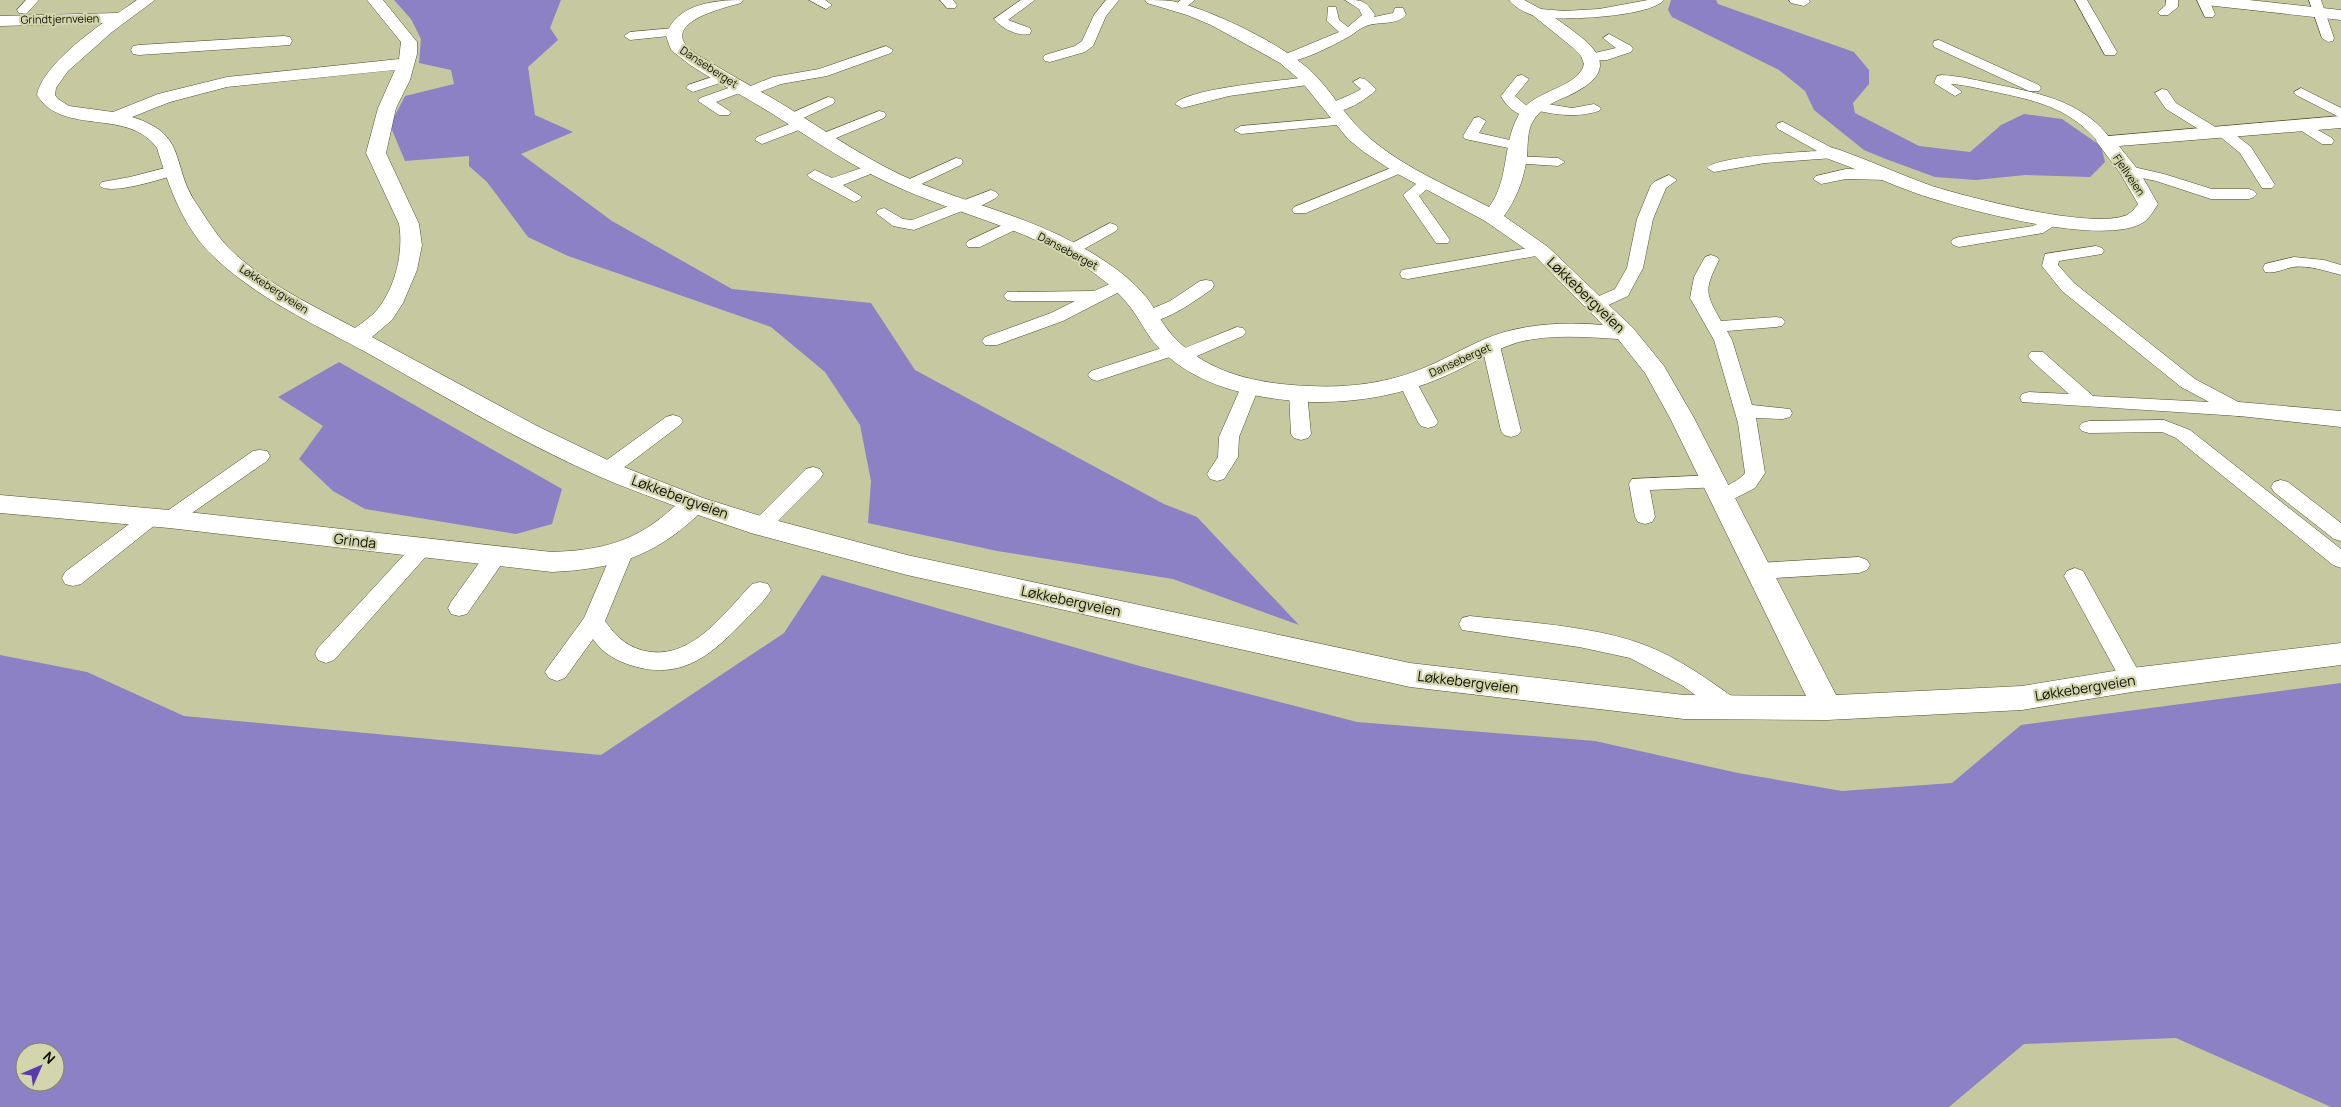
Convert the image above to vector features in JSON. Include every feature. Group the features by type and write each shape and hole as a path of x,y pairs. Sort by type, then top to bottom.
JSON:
{"street":[{"name":"Løkkebergveien","path":"147,0 120,18 62,67 49,83 46,95 51,103 64,111 115,118 138,125 159,138 166,148 182,196 204,232 221,252 257,281 309,312 528,432 607,470 694,504 761,526 907,565 1410,675 1684,707 1732,709 1828,708 2022,698 2132,680 2341,654"},
{"path":"357,337 386,313 401,284 411,252 411,230 409,224 376,153 387,108 402,80 409,54 409,42 375,0"},
{"name":"Danseberget","path":"735,0 695,12 676,29 673,36 677,46 873,168 908,185 1013,225 1071,250 1091,261 1122,284 1178,353 1216,377 1250,387 1298,393 1358,392 1408,382 1510,338 1537,332 1570,329 1625,333"},
{"path":"1153,0 1184,3 1286,59 1310,81 1355,135 1401,168 1492,217 1505,202 1512,187 1520,130 1532,110 1586,77 1593,69 1590,58 1582,48 1542,6"},
{"path":"2206,5 2317,6 2341,15"},
{"name":"Grindtjernveien","path":"0,21 120,18"},
{"path":"139,50 284,41"},
{"path":"226,82 253,43"},
{"path":"115,118 164,98 226,82 405,64"},
{"name":"Fjellveien","path":"2105,141 2341,122"},
{"name":"Fjellveien","path":"1833,154 1935,192 2020,215 2055,220 2110,223 2132,220 2143,214 2148,204 2130,171 2105,141"},
{"name":"Løkkebergveien","path":"1492,217 1541,251 1625,333 1656,371 1682,418 1828,708"},
{"path":"2239,410 2341,418"},
{"name":"Grinda","path":"0,504 160,518 495,557 566,561 596,560 622,553 644,543 668,527 694,504"}],"lane":[{"path":"23,10 33,0"},
{"path":"1025,31 1005,24 1000,19 1028,0"},
{"path":"1050,58 1080,49 1088,43 1100,15 1113,0"},
{"path":"1351,0 1364,6 1369,14 1364,22"},
{"path":"1515,0 1577,14 1637,8 1658,0"},
{"path":"2081,0 2110,52"},
{"path":"2164,12 2172,7 2172,0"},
{"path":"2317,6 2328,38"},
{"path":"1332,10 1333,22 1346,32"},
{"path":"1286,59 1364,22 1389,19 1400,15 1399,11"},
{"path":"637,22 676,29"},
{"path":"630,36 676,29"},
{"path":"1590,58 1607,56 1626,49 1609,38"},
{"path":"1939,44 2051,96 2060,104"},
{"path":"724,112 705,101 778,80 822,73 886,50"},
{"path":"762,71 778,80"},
{"path":"693,88 724,77"},
{"path":"1522,79 1508,96 1511,102 1532,110 1569,113 1583,112 1594,108"},
{"path":"1955,92 1941,82 1942,79 2037,97 2060,104 2094,125 2105,141"},
{"path":"1182,104 1201,97 1254,87 1310,81"},
{"path":"1242,130 1337,115 1347,104 1359,98 1368,89 1360,82"},
{"path":"2318,88 2341,102"},
{"path":"2302,92 2341,114"},
{"path":"2162,93 2171,106 2246,150 2267,185"},
{"path":"762,140 828,101"},
{"path":"2077,113 2093,110"},
{"path":"824,138 879,115"},
{"path":"1479,121 1470,136 1517,153 1558,162"},
{"path":"2302,125 2327,141"},
{"path":"1783,126 1833,154"},
{"path":"1714,168 1765,159 1833,154"},
{"path":"908,185 956,162"},
{"path":"831,184 873,168"},
{"path":"1300,210 1401,168"},
{"path":"107,185 130,182 173,170"},
{"path":"2130,171 2211,194 2249,194"},
{"path":"1821,179 1846,174 1888,175"},
{"path":"815,175 854,197"},
{"path":"1596,304 1622,292 1635,268 1650,205 1659,185 1669,180"},
{"path":"1427,182 1411,195 1442,240"},
{"path":"884,213 899,223 914,225 991,195"},
{"path":"1959,242 2037,230 2055,220"},
{"path":"974,244 1013,225"},
{"path":"1071,250 1110,228"},
{"path":"1408,274 1541,251"},
{"path":"2096,251 2052,256 2050,266 2068,287 2188,383 2239,410"},
{"path":"1645,517 1639,484 1718,490 1748,483 1755,473 1754,454 1745,411 1717,327 1699,298 1702,277 1711,260"},
{"path":"2271,268 2294,262 2324,265 2341,270"},
{"path":"991,341 1035,327 1122,284"},
{"path":"1148,316 1176,305 1206,285"},
{"path":"1013,296 1098,296"},
{"path":"1717,327 1776,322"},
{"path":"1097,375 1178,353 1238,332"},
{"path":"1490,346 1511,431"},
{"path":"2036,356 2089,402"},
{"path":"1408,382 1428,422"},
{"path":"1217,474 1228,457 1229,437 1250,387"},
{"path":"1298,393 1301,434"},
{"path":"2029,398 2239,410"},
{"path":"1745,411 1782,413"},
{"path":"607,470 673,421"},
{"path":"2090,427 2164,426 2183,434 2341,560"},
{"path":"73,578 160,518 260,456"},
{"path":"761,526 813,474"},
{"path":"2281,487 2341,534"},
{"path":"326,654 422,548"},
{"path":"557,672 593,622 609,588 622,553"},
{"path":"459,608 495,557"},
{"path":"1759,571 1859,565"},
{"path":"2075,576 2132,680"},
{"path":"593,622 611,646 634,658 652,661 678,660 698,650 760,590"},
{"path":"1470,624 1579,638 1636,651 1691,680 1732,709"}],"shaded area":[{"path":"394,0 561,0 550,28 558,40 528,67 535,115 573,132 521,154 612,221 732,289 871,303 915,370 1164,504 1197,517 1299,625 1173,579 997,551 868,523 871,481 860,425 825,372 771,327 568,256 528,237 487,182 469,166 469,156 405,161 390,125 405,96 454,84 451,70 419,63 421,39 411,19"},
{"path":"1671,0 1716,0 1718,4 1854,52 1869,70 1869,84 1853,103 1855,113 1919,146 1970,152 2001,125 2024,114 2062,119 2101,146 2105,162 2090,177 2025,175 1976,180 1935,177 1883,158 1864,150 1814,110 1805,91 1779,70 1672,17 1668,10"},
{"path":"339,362 562,489 552,524 516,534 365,509 333,491 299,459 323,426 278,397"},
{"path":"822,575 1136,665 1357,722 1595,741 1738,773 1842,791 1952,783 2021,725 2341,683 2341,1107 2331,1107 2176,1038 2024,1044 1949,1107 0,1107 0,655 87,672 184,716 601,755 784,633"}]}
